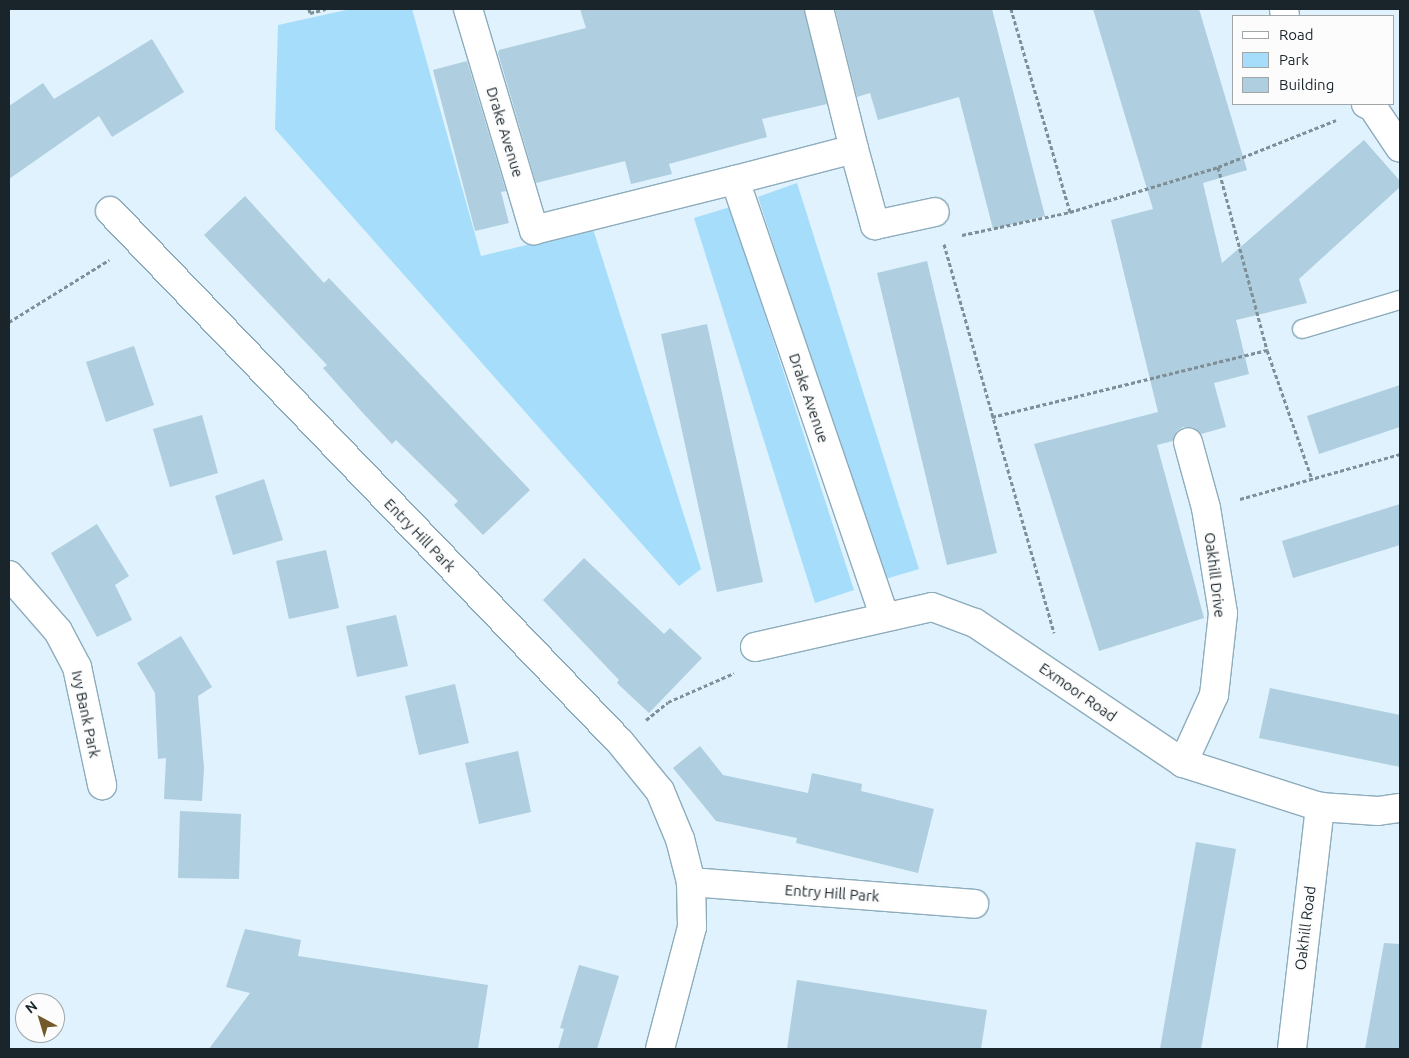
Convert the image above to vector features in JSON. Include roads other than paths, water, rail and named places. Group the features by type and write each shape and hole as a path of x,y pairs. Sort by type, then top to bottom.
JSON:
{"street":[{"name":"Drake Avenue","path":"468,9 534,230 854,149"},
{"path":"819,9 875,225 935,212"},
{"path":"1369,105 1400,148"},
{"name":"Drake Avenue","path":"734,180 884,616"},
{"name":"Entry Hill Park","path":"110,211 137,242 620,742 660,791 680,838 691,882 692,927 660,1049"},
{"name":"Oakhill Drive","path":"1184,763 1214,695 1223,613 1206,508 1188,442"},
{"name":"Ivy Bank Park","path":"9,575 58,631 77,667 102,784"},
{"name":"Exmoor Road","path":"755,647 884,616 932,607 975,623 1068,683 1184,763 1320,806 1378,811 1400,808"},
{"name":"Oakhill Road","path":"1292,1049 1320,806"},
{"name":"Entry Hill Park","path":"691,882 974,904"}],"lane":[{"path":"1302,329 1400,300"}]}
